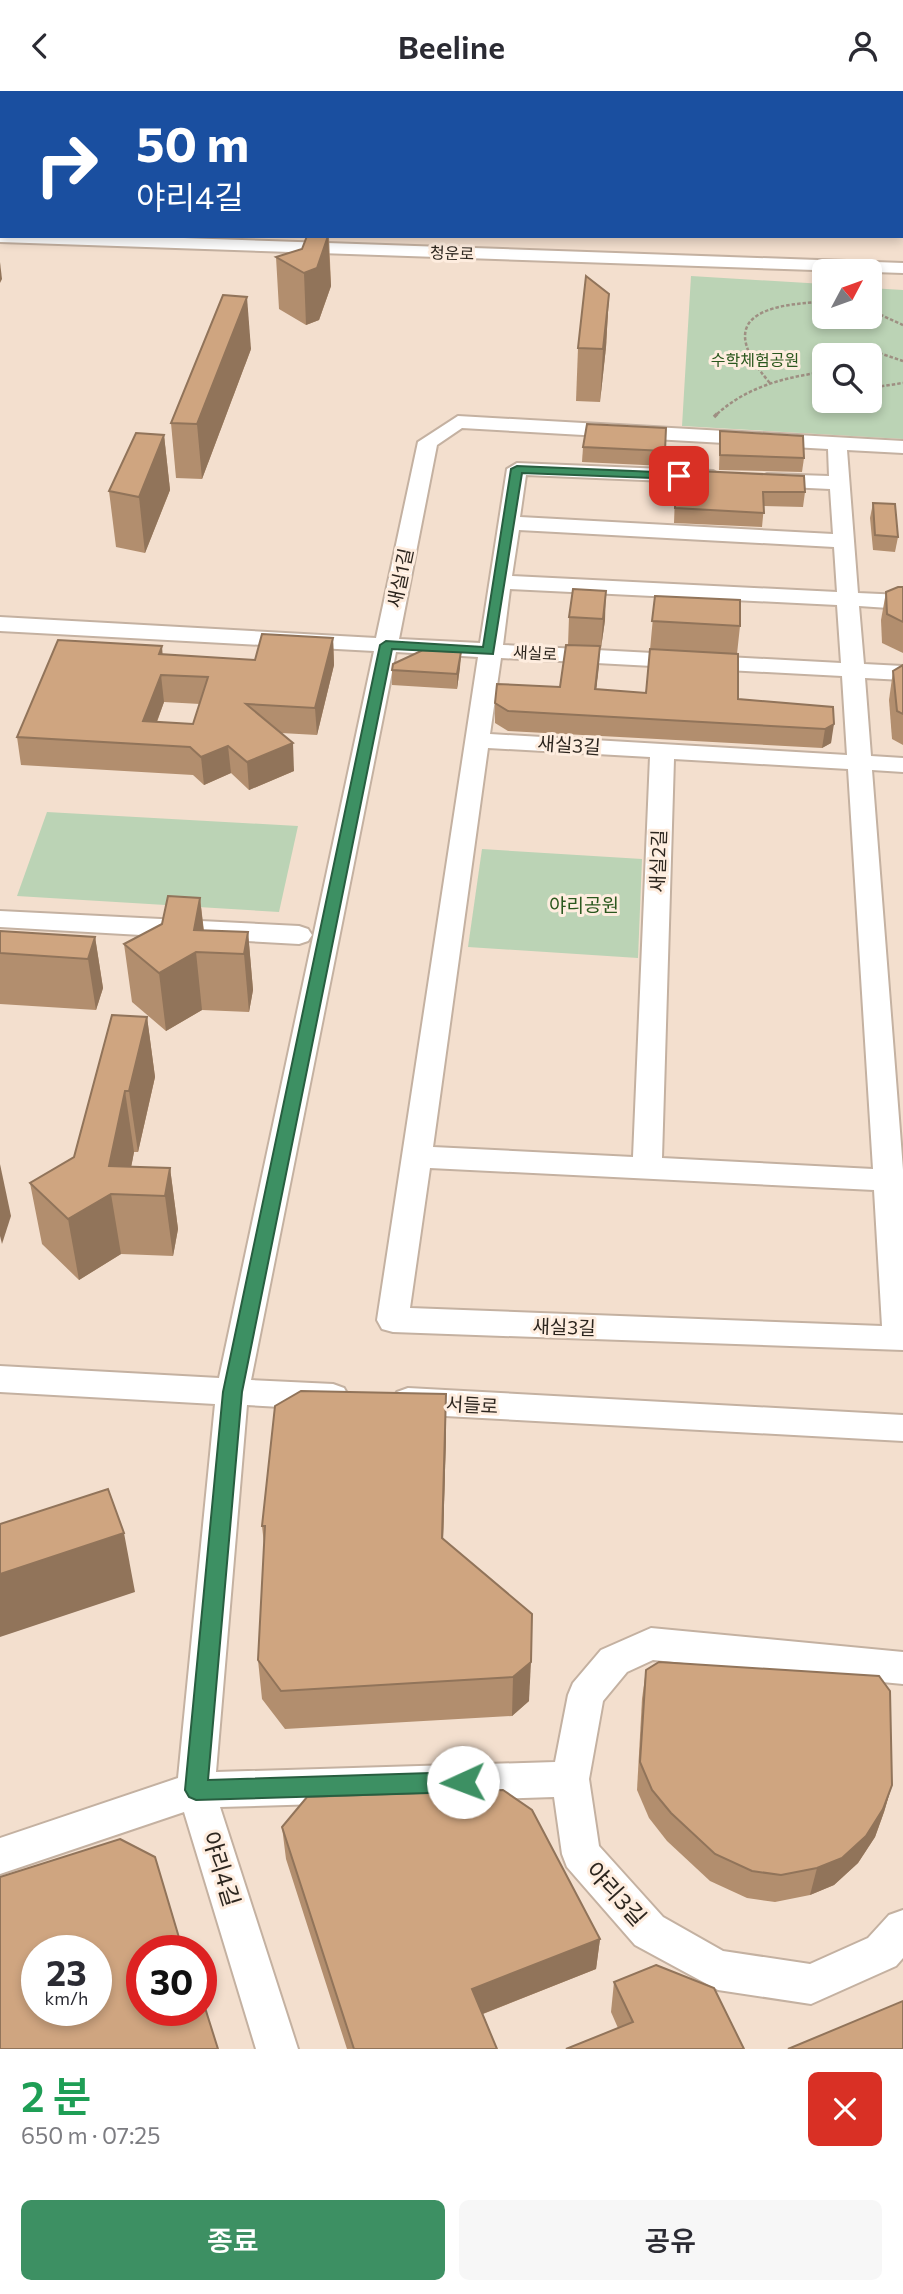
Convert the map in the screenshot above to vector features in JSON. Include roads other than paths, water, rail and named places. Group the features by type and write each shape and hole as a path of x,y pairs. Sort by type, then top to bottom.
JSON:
{"street":[{"name":"청운로","path":"29,238 903,268"},
{"name":"새실1길","path":"232,1392 428,442 458,422 837,443 877,437 903,447"},
{"path":"417,1157 897,1181 860,762 837,443"},
{"name":"새실3길","path":"841,483 517,469 393,1320 900,1339 897,1181"},
{"path":"509,523 844,541"},
{"path":"500,582 903,602"},
{"name":"새실로","path":"0,624 903,673"},
{"name":"새실3길","path":"477,740 662,751"},
{"path":"662,751 903,765"},
{"name":"새실2길","path":"647,1169 662,751"},
{"path":"0,919 299,935"},
{"name":"서들로","path":"0,1379 365,1399 902,1436"},
{"name":"야리4길","path":"232,1392 196,1790 277,2049"},
{"name":"야리3길","path":"903,1668 652,1644 614,1661 586,1695 570,1779 581,1854 649,1931 718,1970 811,1984 882,1952 903,1929"},
{"path":"0,1856 196,1790 570,1779"}],"park label":[{"name":"수학체험공원","path":"755,360"},
{"name":"야리공원","path":"584,905"}]}
